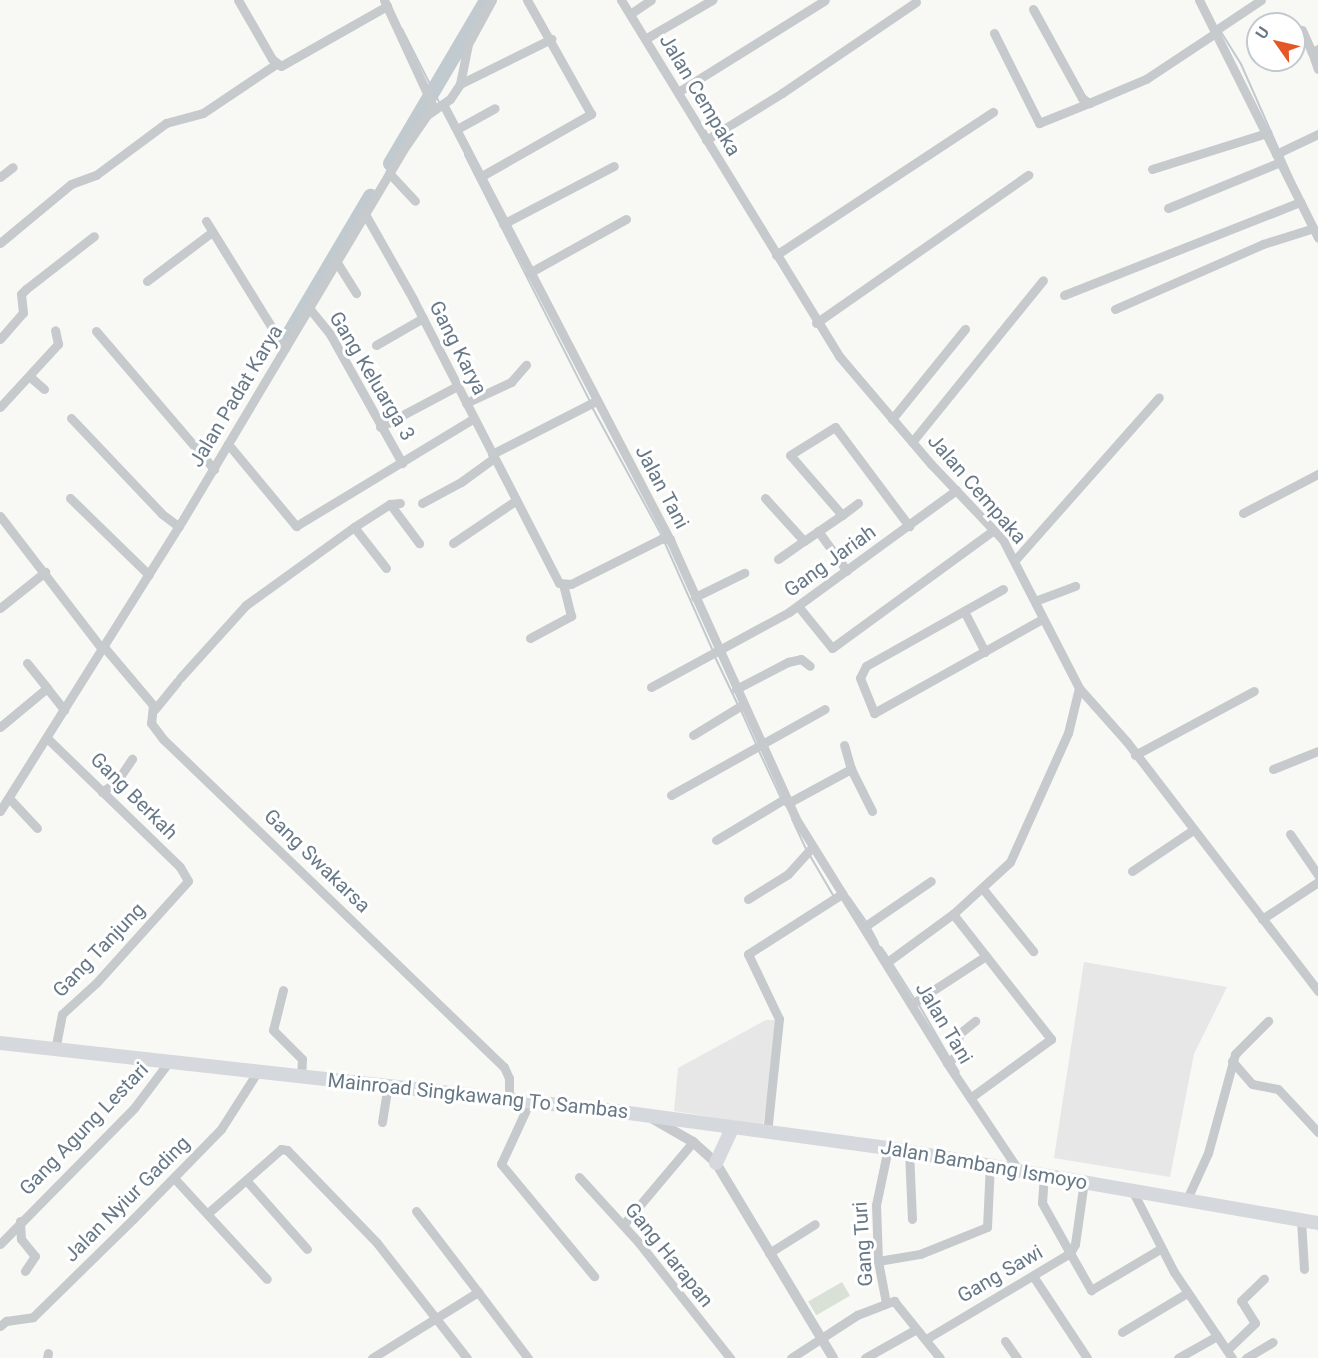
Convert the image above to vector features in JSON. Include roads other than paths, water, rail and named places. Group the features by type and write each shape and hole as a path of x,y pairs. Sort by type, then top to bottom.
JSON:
{"main road":[{"name":"Mainroad Singkawang To Sambas","path":"0,1043 168,1063 302,1074 388,1086 509,1093 530,1101 648,1115"},
{"name":"Jalan Bambang Ismoyo","path":"648,1115 990,1164 1014,1165 1044,1174 1132,1190 1189,1194 1301,1220 1318,1219"},
{"path":"716,1163 732,1128"}],"street":[{"path":"238,0 276,64"},
{"name":"Jalan Padat Karya","path":"0,811 47,738 62,707 147,573 211,466 228,444 389,173 438,105 460,84 468,44 492,0"},
{"path":"480,177 591,114 551,39 527,0"},
{"name":"Jalan Cempaka","path":"621,0 816,323 839,356 912,442 994,530 1015,560 1042,619 1079,688 1135,755 1189,833 1262,919 1318,991"},
{"path":"630,14 651,0"},
{"path":"645,39 712,0"},
{"path":"678,92 825,0"},
{"path":"1199,0 1217,30 1267,133 1280,154 1311,229 1318,238"},
{"path":"994,33 1040,123 1146,79 1261,0"},
{"path":"706,140 777,97 915,2"},
{"path":"0,243 71,184 96,175 166,123 203,113 276,64 285,66 386,3"},
{"name":"Jalan Tani","path":"386,3 427,92 457,129 591,403 695,597 716,653 736,689 740,707 757,746 839,895 890,960 970,1098 1014,1165"},
{"path":"1033,9 1082,98 1089,103"},
{"path":"1306,36 1315,51 1318,69"},
{"path":"460,84 551,39"},
{"path":"457,129 495,108"},
{"path":"776,255 993,112"},
{"path":"1152,169 1267,133"},
{"path":"1168,208 1318,134"},
{"path":"503,224 614,166"},
{"path":"0,177 13,167"},
{"path":"389,173 415,201"},
{"path":"816,323 1028,175"},
{"path":"1064,295 1300,202"},
{"name":"Gang Karya","path":"365,214 423,318 515,501 563,585 571,616 530,638"},
{"path":"529,273 626,219"},
{"path":"206,221 285,349"},
{"path":"1115,309 1263,244 1311,229"},
{"path":"147,281 212,232"},
{"path":"0,339 23,314 21,294 94,236"},
{"path":"336,261 356,293"},
{"path":"912,442 1043,280"},
{"name":"Gang Keluarga 3","path":"309,308 330,334 402,463"},
{"path":"376,345 423,318"},
{"path":"892,419 965,329"},
{"path":"0,407 58,344 55,330"},
{"path":"96,331 211,466"},
{"path":"466,403 512,382 526,365"},
{"path":"29,376 44,389"},
{"path":"380,427 457,386"},
{"path":"1015,560 1159,397"},
{"path":"422,502 461,482 493,456 591,403"},
{"path":"71,418 175,525"},
{"path":"228,444 296,526 473,419"},
{"path":"842,515 790,455 836,427 909,526"},
{"path":"1243,513 1318,474"},
{"name":"Gang Jariah","path":"651,687 798,606 956,490"},
{"path":"70,498 147,573"},
{"path":"765,498 804,541"},
{"path":"453,543 515,501"},
{"path":"778,559 858,503"},
{"path":"155,709 246,605 354,527 395,504 419,543"},
{"name":"Gang Swakarsa","path":"0,516 101,646 155,709 151,723 163,739 498,1062 507,1073 509,1093"},
{"path":"354,527 386,568"},
{"path":"798,606 832,648 994,530"},
{"path":"818,531 847,572"},
{"path":"563,585 666,540"},
{"path":"0,609 45,572"},
{"path":"695,597 744,573"},
{"path":"1035,601 1075,586"},
{"path":"1003,589 866,666 860,678 871,710 878,714 1042,619"},
{"path":"964,611 984,652"},
{"path":"736,689 788,662 801,659 810,666"},
{"path":"27,663 62,707"},
{"path":"0,727 47,688"},
{"path":"890,960 983,890 1010,862 1068,733 1079,688"},
{"path":"1135,755 1254,691"},
{"path":"693,735 740,707"},
{"path":"671,795 825,709"},
{"name":"Gang Berkah","path":"47,738 187,874 186,884"},
{"path":"844,745 851,769 872,811"},
{"path":"1273,769 1318,751"},
{"path":"102,792 117,781 132,759"},
{"path":"716,840 787,800 851,769"},
{"path":"9,798 37,828"},
{"path":"1132,871 1189,833"},
{"path":"1290,834 1318,875"},
{"path":"748,899 788,873 812,847"},
{"path":"864,927 931,881"},
{"path":"1262,919 1318,882"},
{"name":"Gang Tanjung","path":"55,1050 62,1014 96,983 186,884"},
{"path":"983,890 1033,951"},
{"path":"767,1133 779,1019 748,954 839,895"},
{"path":"953,914 1051,1039 970,1098"},
{"path":"916,1002 986,956"},
{"path":"283,990 273,1030 303,1061 302,1074"},
{"path":"1189,1194 1206,1158 1232,1061 1240,1047 1268,1020"},
{"path":"950,1061 959,1034 975,1021"},
{"path":"1232,1061 1252,1084 1278,1089 1318,1132"},
{"name":"Gang Agung Lestari","path":"0,1244 20,1221 134,1108 168,1063"},
{"name":"Jalan Nyiur Gading","path":"0,1326 6,1321 33,1317 174,1178 221,1130 258,1071"},
{"path":"382,1122 388,1086"},
{"path":"530,1101 501,1164 594,1276"},
{"name":"Mainroad Singkawang To Sambas","path":"648,1115 693,1142 716,1163 833,1358"},
{"path":"623,1225 693,1142"},
{"name":"Gang Turi","path":"888,1148 876,1194 878,1261 886,1303 894,1301 899,1305 926,1339"},
{"path":"208,1213 281,1149 287,1150 364,1228 466,1358"},
{"path":"909,1151 912,1219"},
{"path":"878,1261 920,1254 987,1227 990,1164"},
{"name":"Gang Sawi","path":"926,1339 1070,1253 1042,1203 1044,1174"},
{"name":"Gang Harapan","path":"579,1177 623,1225 730,1358"},
{"path":"174,1178 267,1279"},
{"path":"246,1180 308,1249"},
{"path":"1084,1181 1075,1244 1070,1253 1093,1290 1160,1249"},
{"path":"1132,1190 1160,1249 1229,1354 1255,1323 1242,1300 1264,1278"},
{"path":"416,1211 528,1358"},
{"path":"1301,1220 1304,1269"},
{"path":"20,1221 21,1239 35,1256 25,1271"},
{"path":"769,1253 815,1224"},
{"path":"1033,1276 1087,1358"},
{"path":"372,1358 437,1320 478,1292"},
{"path":"1122,1332 1187,1293"},
{"path":"791,1358 886,1303"},
{"path":"865,1358 913,1330"},
{"path":"1178,1358 1217,1336"},
{"path":"926,1339 940,1358"},
{"path":"1005,1341 1017,1358"},
{"path":"1246,1358 1273,1342"}],"waterway":[{"path":"390,163 486,0"},
{"path":"402,29 440,104"},
{"path":"1221,32 1241,64 1279,150"},
{"path":"465,155 590,401"},
{"path":"1282,155 1292,177"},
{"path":"283,343 370,196"},
{"path":"592,407 662,536"},
{"path":"664,541 713,651"},
{"path":"715,657 737,703"},
{"path":"740,708 756,744"},
{"path":"758,749 781,798"},
{"path":"792,819 806,849"},
{"path":"809,854 833,895"},
{"path":"849,897 866,921"},
{"path":"869,926 878,943"},
{"path":"881,947 888,957"},
{"path":"891,962 915,1000"},
{"path":"919,1005 949,1057"},
{"path":"952,1061 959,1072"}]}
